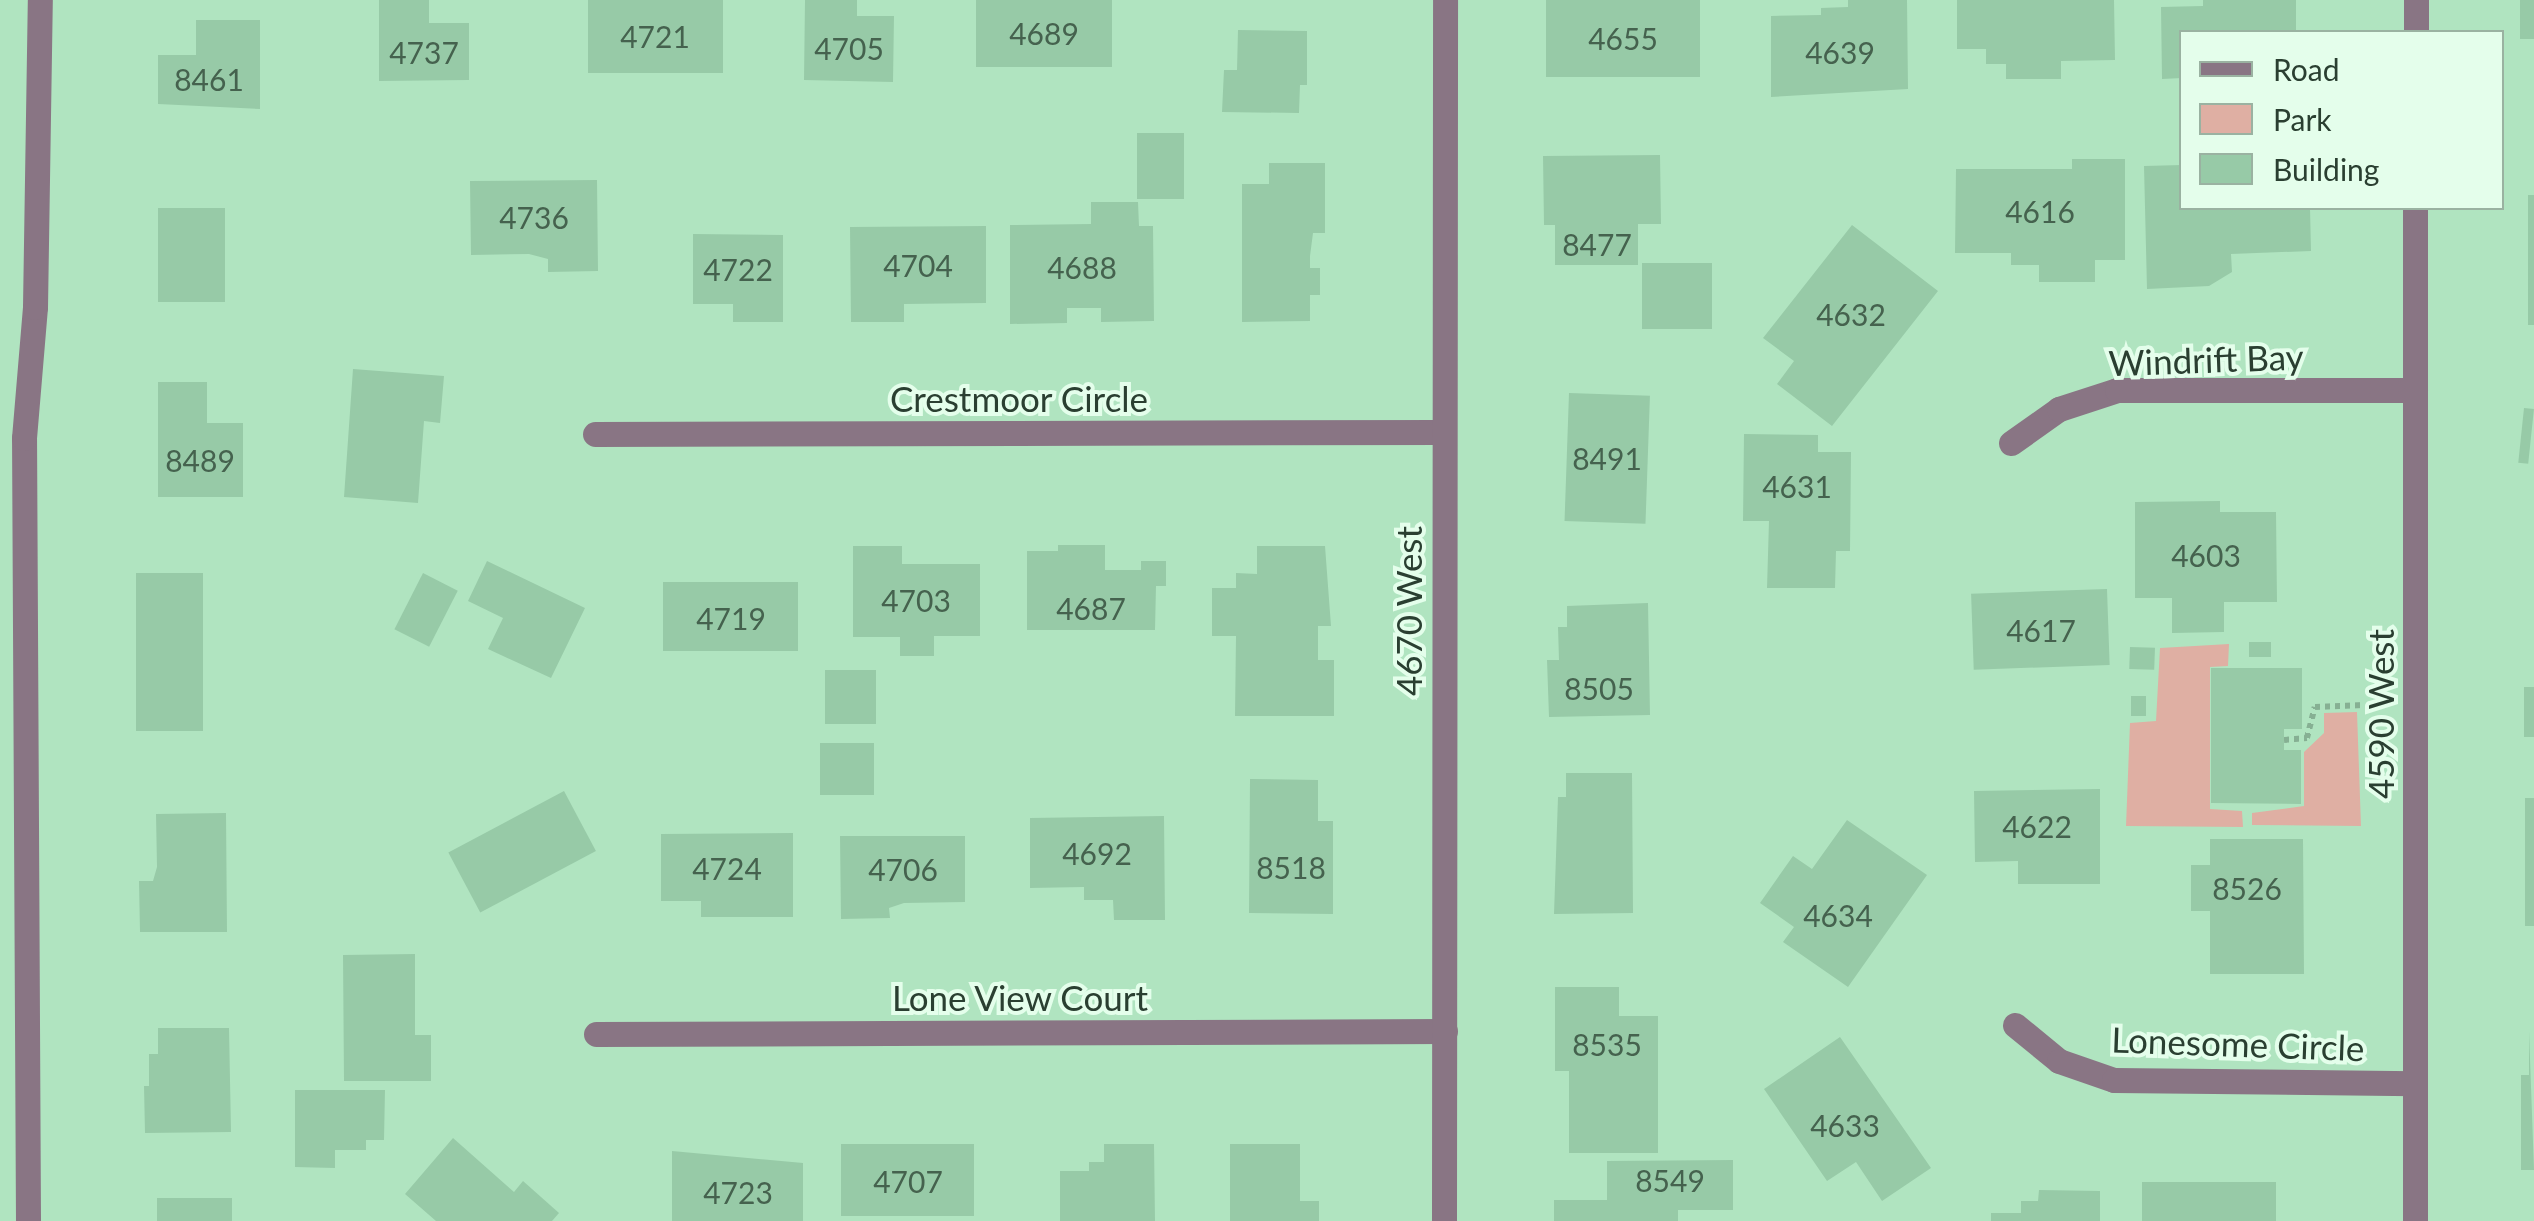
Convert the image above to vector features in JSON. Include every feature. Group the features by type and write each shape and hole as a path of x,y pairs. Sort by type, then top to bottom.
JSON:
{"street":[{"path":"28,1221 12,438 35,307 40,0"},
{"name":"4670 West","path":"1444,1221 1445,0"},
{"path":"2416,0 2416,30"},
{"name":"4590 West","path":"2414,1221 2416,210"},
{"name":"Windrift Bay","path":"2011,443 2059,409 2117,390 2415,390"},
{"name":"Crestmoor Circle","path":"595,434 1443,432"},
{"name":"Lonesome Circle","path":"2015,1024 2059,1061 2114,1080 2414,1083"},
{"name":"Lone View Court","path":"596,1034 1444,1030"}],"path":[{"path":"2284,740 2307,738 2315,707 2364,705"}],"green space":[{"path":"2229,644 2228,666 2210,667 2210,809 2242,811 2243,827 2126,826 2130,723 2156,721 2160,648"},
{"path":"2357,712 2361,826 2252,825 2252,813 2304,806 2304,752 2324,733 2324,713"}],"building":[{"path":"379,0 429,0 429,23 469,23 469,80 379,81"},
{"path":"588,0 723,0 723,73 588,73"},
{"path":"805,0 857,0 857,16 894,16 893,82 804,80"},
{"path":"976,0 1112,0 1112,67 976,67"},
{"path":"1546,0 1700,0 1700,77 1546,77"},
{"path":"1848,0 1907,0 1908,89 1771,97 1771,16 1821,15 1821,8 1848,7"},
{"path":"1957,0 2114,0 2115,60 2061,61 2061,79 2006,79 2006,64 1986,64 1986,49 1957,49"},
{"path":"2203,0 2296,0 2296,30 2179,30 2179,78 2162,79 2161,7 2203,6"},
{"path":"2520,0 2534,0 2534,39 2520,39"},
{"path":"196,20 260,20 260,109 158,104 158,55 196,55"},
{"path":"1238,30 1307,31 1307,85 1300,85 1299,113 1222,112 1224,70 1237,70"},
{"path":"1137,133 1184,133 1184,199 1137,199"},
{"path":"1660,155 1661,224 1638,224 1638,265 1555,265 1555,225 1544,225 1543,156"},
{"path":"2072,159 2125,159 2125,260 2095,260 2095,282 2039,282 2039,265 2011,265 2011,253 1955,253 1956,169 2072,169"},
{"path":"1269,163 1325,163 1325,233 1313,233 1310,256 1310,268 1320,268 1320,295 1310,295 1310,321 1242,322 1242,184 1269,184"},
{"path":"2179,165 2179,210 2310,210 2311,251 2231,254 2232,272 2209,286 2147,289 2144,166"},
{"path":"597,180 598,271 548,272 548,259 529,254 471,255 470,181"},
{"path":"2528,195 2534,195 2534,325 2528,325"},
{"path":"1091,202 1138,202 1139,226 1153,226 1154,321 1101,322 1101,308 1067,308 1067,323 1010,324 1010,225 1091,224"},
{"path":"158,208 225,208 225,302 158,302"},
{"path":"1852,225 1938,291 1832,426 1777,384 1794,361 1763,338"},
{"path":"986,226 986,303 904,304 904,322 851,322 850,227"},
{"path":"693,234 783,235 783,322 733,322 733,304 693,304"},
{"path":"1642,263 1712,263 1712,329 1642,329"},
{"path":"353,369 444,376 440,423 424,421 418,503 344,497"},
{"path":"158,382 207,382 207,423 243,423 243,497 158,497"},
{"path":"1569,393 1650,396 1645,524 1565,521"},
{"path":"2524,408 2534,409 2528,464 2518,463"},
{"path":"1744,434 1818,435 1818,452 1851,452 1850,551 1836,551 1835,588 1767,588 1769,521 1743,521"},
{"path":"2220,501 2220,512 2276,512 2277,602 2224,602 2224,632 2172,633 2172,598 2135,598 2135,502"},
{"path":"1058,545 1105,545 1105,570 1141,570 1141,561 1166,561 1166,586 1156,586 1155,630 1027,630 1027,551 1058,551"},
{"path":"853,546 902,546 902,564 980,564 980,636 934,636 934,656 900,656 900,637 853,637"},
{"path":"1257,546 1325,546 1331,626 1318,626 1318,660 1334,660 1334,716 1235,716 1236,636 1212,636 1212,588 1236,588 1236,573 1257,574"},
{"path":"487,561 585,608 551,678 488,649 503,618 468,601"},
{"path":"136,573 203,573 203,731 136,731"},
{"path":"423,573 458,591 429,647 394,629"},
{"path":"663,582 798,582 798,651 663,651"},
{"path":"2107,589 2110,665 1974,670 1971,594"},
{"path":"1648,603 1650,715 1549,717 1547,660 1559,660 1558,627 1567,627 1567,606"},
{"path":"2249,642 2271,642 2271,657 2249,657"},
{"path":"2130,647 2155,648 2154,670 2129,669"},
{"path":"2211,668 2302,668 2302,729 2284,729 2284,750 2301,750 2301,804 2211,803"},
{"path":"825,670 876,670 876,724 825,724"},
{"path":"2524,687 2534,687 2534,737 2524,737"},
{"path":"2131,696 2146,696 2146,716 2131,716"},
{"path":"820,743 874,743 874,795 820,795"},
{"path":"1566,773 1632,773 1633,913 1554,914 1558,797 1566,797"},
{"path":"1250,779 1318,780 1318,821 1333,821 1333,914 1249,913"},
{"path":"2100,789 2100,884 2018,884 2018,861 1975,862 1974,791"},
{"path":"564,791 596,851 480,913 448,853"},
{"path":"2525,798 2534,798 2534,926 2525,926"},
{"path":"226,813 227,932 140,932 139,881 153,881 157,867 156,814"},
{"path":"1164,816 1165,920 1114,920 1113,900 1084,900 1084,887 1030,888 1030,818"},
{"path":"1847,820 1927,875 1848,987 1783,942 1794,927 1760,903 1793,856 1812,869"},
{"path":"793,833 793,917 701,917 701,901 661,901 661,834"},
{"path":"840,836 965,836 965,902 904,903 889,908 890,918 841,919"},
{"path":"2210,839 2303,839 2304,974 2210,974 2210,911 2191,911 2191,865 2210,865"},
{"path":"415,954 415,1035 431,1035 431,1081 344,1081 343,955"},
{"path":"1555,987 1619,987 1619,1016 1658,1016 1658,1153 1569,1153 1569,1071 1555,1071"},
{"path":"158,1028 229,1028 231,1132 145,1133 144,1086 149,1086 149,1054 158,1054"},
{"path":"2529,1031 2534,1170 2521,1170 2521,1075 2529,1075"},
{"path":"1840,1037 1931,1168 1882,1201 1856,1162 1827,1181 1764,1089"},
{"path":"295,1090 385,1090 384,1140 366,1140 366,1150 335,1150 335,1168 295,1167"},
{"path":"453,1138 514,1192 523,1181 559,1213 552,1221 436,1221 405,1194"},
{"path":"841,1144 974,1144 974,1216 841,1216"},
{"path":"1104,1144 1154,1144 1155,1221 1060,1221 1060,1171 1089,1171 1089,1162 1104,1162"},
{"path":"1230,1144 1300,1144 1300,1201 1319,1201 1319,1221 1230,1221"},
{"path":"672,1151 803,1163 803,1221 672,1221"},
{"path":"1733,1160 1733,1210 1678,1210 1678,1221 1554,1221 1554,1200 1607,1200 1607,1161"},
{"path":"2142,1182 2276,1182 2276,1221 2142,1221"},
{"path":"2039,1190 2100,1191 2100,1221 1991,1221 1991,1213 2021,1213 2021,1201 2038,1201"},
{"path":"157,1198 232,1198 232,1221 157,1221"}]}
